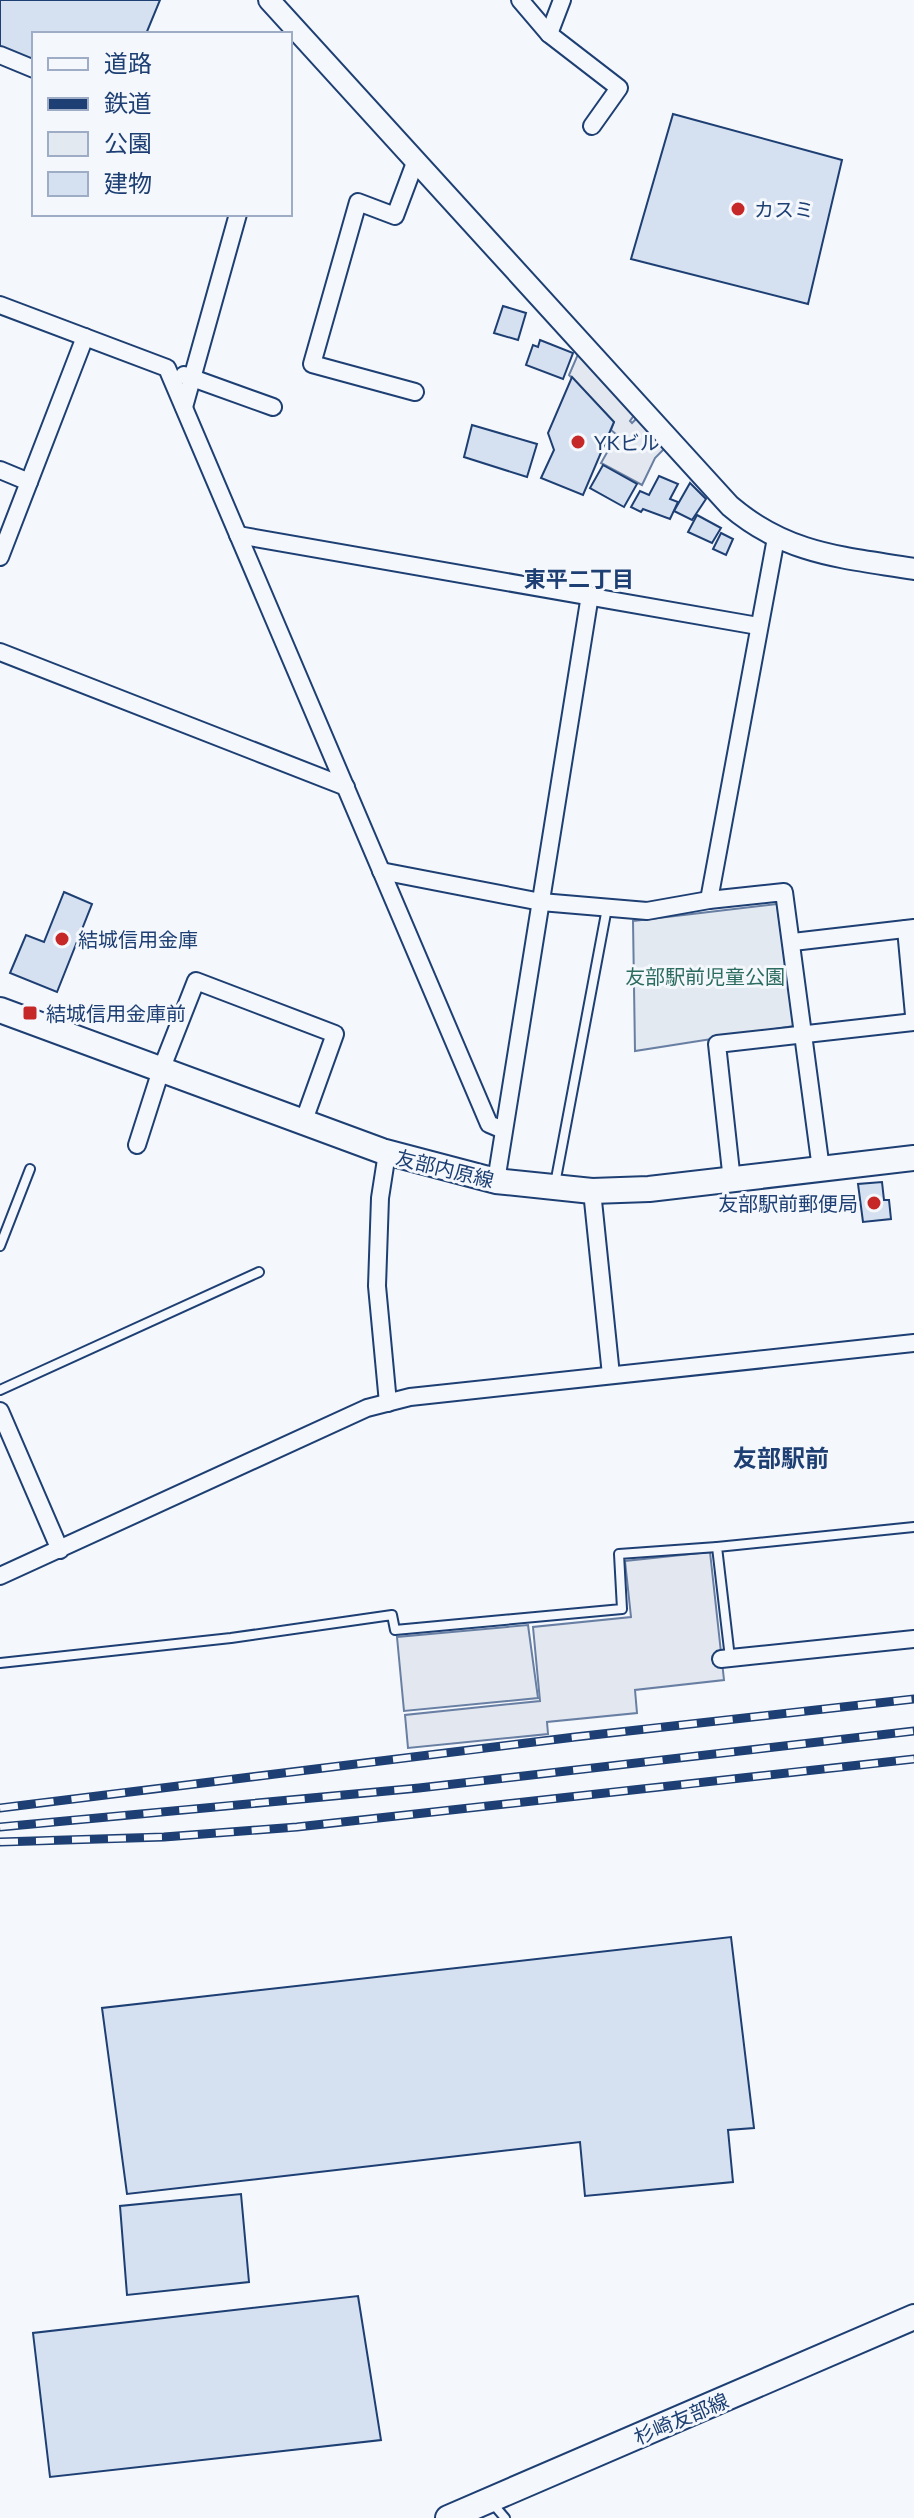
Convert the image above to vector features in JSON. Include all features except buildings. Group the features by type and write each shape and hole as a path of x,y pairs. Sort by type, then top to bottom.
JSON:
{"main road":[{"name":"友部内原線","path":"0,1010 387,1153 496,1181 592,1191 649,1189 914,1158"},
{"name":"杉崎友部線","path":"448,2518 498,2509 914,2317"}],"street":[{"path":"269,0 730,506 776,538 820,553 914,569"},
{"path":"520,0 549,34 619,88 592,126"},
{"path":"549,34 562,0"},
{"path":"0,55 32,68"},
{"path":"415,392 312,364 358,202 395,216 416,160"},
{"path":"184,407 237,216"},
{"path":"0,305 273,407"},
{"path":"0,557 85,337"},
{"path":"167,368 489,1124 503,1130"},
{"path":"0,470 29,482"},
{"path":"238,535 758,626"},
{"path":"709,900 776,538"},
{"path":"496,1181 590,595"},
{"path":"0,652 346,787"},
{"path":"381,871 541,902 647,911 784,892 821,1169"},
{"path":"793,942 910,928 914,1015"},
{"path":"137,1145 161,1070 196,981 335,1034 303,1123"},
{"path":"732,1181 717,1044 914,1022"},
{"path":"387,1153 380,1198 377,1286 388,1403"},
{"path":"592,1191 611,1375"},
{"path":"0,1576 367,1408 410,1397 914,1343"},
{"path":"0,1411 60,1550"},
{"path":"726,1659 914,1639"}],"lane":[{"path":"554,1188 607,908"},
{"path":"0,1246 30,1169"},
{"path":"0,1390 259,1272"},
{"path":"0,1663 231,1638 392,1615 395,1630 622,1609 619,1554 914,1527"},
{"path":"717,1547 726,1659"}],"green space":[{"name":"友部駅前児童公園","path":"777,904 794,1026 635,1051 633,921"}],"shaded area":[{"path":"579,352 635,414 630,421 632,423 638,417 666,447 655,458 642,485 601,463 617,435 611,430 614,422 569,375"},
{"path":"710,1552 724,1680 635,1690 637,1713 547,1722 548,1734 408,1748 405,1715 540,1701 533,1627 631,1617 625,1561"},
{"path":"528,1625 538,1698 404,1711 397,1637"}],"railway":[{"path":"0,1808 575,1737 914,1699"},
{"path":"0,1827 419,1788 914,1731"},
{"path":"0,1842 164,1837 297,1827 914,1759"}],"place":[{"name":"カスミ","path":"738,209"},
{"name":"YKビル","path":"578,442"},
{"name":"結城信用金庫","path":"62,939"},
{"name":"結城信用金庫前","path":"30,1013"},
{"name":"友部駅前郵便局","path":"874,1203"}],"district":[{"name":"東平二丁目","path":"579,578"},
{"name":"友部駅前","path":"781,1457"}]}
